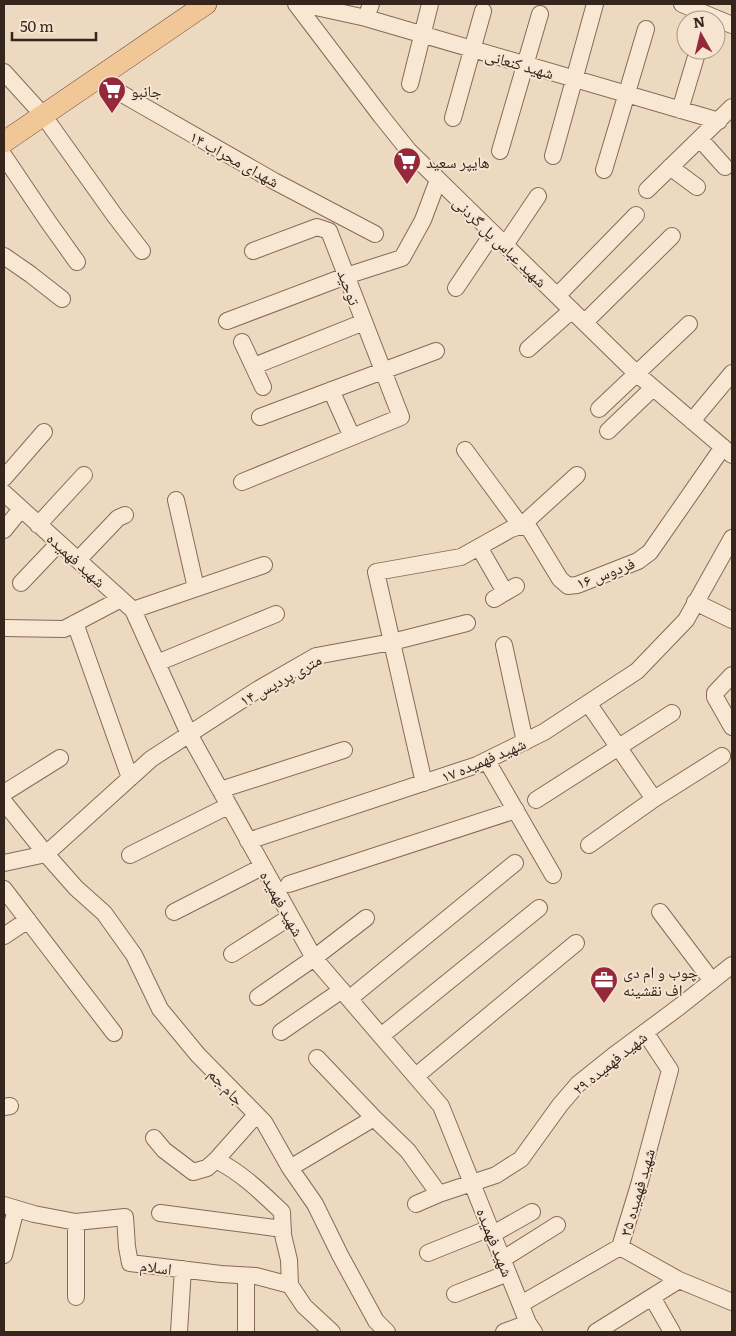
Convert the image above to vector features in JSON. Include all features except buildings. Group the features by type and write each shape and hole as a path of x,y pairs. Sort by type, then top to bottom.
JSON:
{"main road":[{"path":"4,142 203,5"}],"street":[{"name":"شهید عباس پل گردنی","path":"296,4 409,151 636,373 728,451"},
{"name":"شهید کنعانی","path":"302,4 368,11 423,35 680,110 727,115"},
{"path":"410,84 430,4"},
{"path":"553,156 576,79 595,4"},
{"path":"682,4 732,24"},
{"path":"453,118 483,11"},
{"path":"500,151 540,14"},
{"path":"604,170 646,29"},
{"path":"680,110 695,60"},
{"path":"4,72 42,115 142,251"},
{"name":"شهدای محراب ۱۴","path":"96,79 274,181 375,234"},
{"path":"647,190 727,115"},
{"path":"700,139 725,167"},
{"path":"4,156 78,262"},
{"path":"670,167 698,187"},
{"path":"227,321 346,276 402,258 423,220 438,180"},
{"path":"505,245 538,196"},
{"path":"557,296 636,215"},
{"name":"توحید","path":"253,251 317,226 329,232 401,417 352,437"},
{"path":"456,288 493,233"},
{"path":"585,322 672,236"},
{"path":"4,256 62,299"},
{"path":"528,348 572,310"},
{"path":"254,366 364,322"},
{"path":"599,409 689,324"},
{"path":"242,342 262,387"},
{"path":"260,417 436,351"},
{"path":"692,420 732,373"},
{"path":"608,431 653,388"},
{"path":"242,482 352,437 331,390"},
{"path":"4,478 44,432"},
{"path":"465,450 521,526"},
{"name":"فردوس ۱۶","path":"521,526 529,528 564,583 568,586 586,582 638,561 650,552 728,451"},
{"path":"38,525 84,475"},
{"path":"424,783 376,572 461,557 511,529 521,526 577,475"},
{"name":"شهید فهمیده","path":"4,494 133,610 189,734 314,958 442,1106 531,1328"},
{"path":"176,500 196,588"},
{"path":"4,530 21,509"},
{"path":"78,560 118,518 125,514"},
{"name":"شهید فهمیده ۱۷","path":"248,841 486,761 544,732 638,671 686,620 732,538"},
{"path":"21,582 59,543"},
{"path":"479,547 505,593"},
{"path":"133,610 264,565"},
{"path":"4,628 64,629 121,599"},
{"path":"695,602 732,620"},
{"path":"157,662 276,614"},
{"path":"75,623 130,778"},
{"name":"۱۴ متری پردیس","path":"46,854 151,759 257,690 316,656 392,642 466,623"},
{"path":"504,645 525,742"},
{"path":"732,674 715,693 715,697 732,727"},
{"path":"588,703 654,799"},
{"path":"536,800 672,713"},
{"path":"220,790 344,750"},
{"path":"589,845 654,799 722,756"},
{"path":"4,793 60,758"},
{"path":"486,761 553,875"},
{"name":"جام جم","path":"4,802 76,888 104,913 134,955 160,1010 198,1054 264,1122 290,1168 315,1204 376,1322 387,1332"},
{"path":"130,855 228,806"},
{"path":"289,884 516,810"},
{"path":"4,863 46,854"},
{"path":"281,1032 345,994 515,863"},
{"path":"174,912 262,867"},
{"path":"4,889 114,1033"},
{"path":"381,1036 539,908"},
{"path":"660,912 712,982"},
{"path":"232,954 290,917"},
{"path":"258,996 314,958 366,918"},
{"path":"4,936 28,920"},
{"path":"416,1076 576,944"},
{"name":"شهید فهمیده ۲۹","path":"416,1204 439,1194 496,1175 522,1159 560,1105 578,1084 732,965"},
{"name":"شهید فهمیده ۳۵","path":"521,1304 620,1247 670,1070 646,1032"},
{"path":"317,1058 408,1151 439,1194"},
{"path":"154,1138 164,1150 193,1172 207,1168 216,1160 256,1115"},
{"path":"290,1168 374,1118"},
{"path":"216,1160 231,1167 282,1212 289,1260 290,1285 304,1306 332,1332"},
{"path":"4,1255 10,1207"},
{"name":"اسلام","path":"10,1207 34,1214 76,1222 125,1217 130,1263 256,1276 290,1285"},
{"path":"428,1254 491,1231 532,1212"},
{"path":"160,1214 283,1229"},
{"path":"76,1222 76,1297"},
{"path":"455,1294 505,1266 557,1226"},
{"path":"620,1247 679,1280 732,1302"},
{"path":"178,1332 183,1269"},
{"path":"246,1276 246,1332"},
{"path":"596,1332 679,1280"},
{"path":"652,1297 672,1332"},
{"path":"504,1332 531,1328"}],"place":[{"name":"جانبو","path":"112,114"},
{"name":"هایپر سعید","path":"407,185"},
{"name":"چوب و ام دی اف نقشینه","path":"604,1004"}]}
